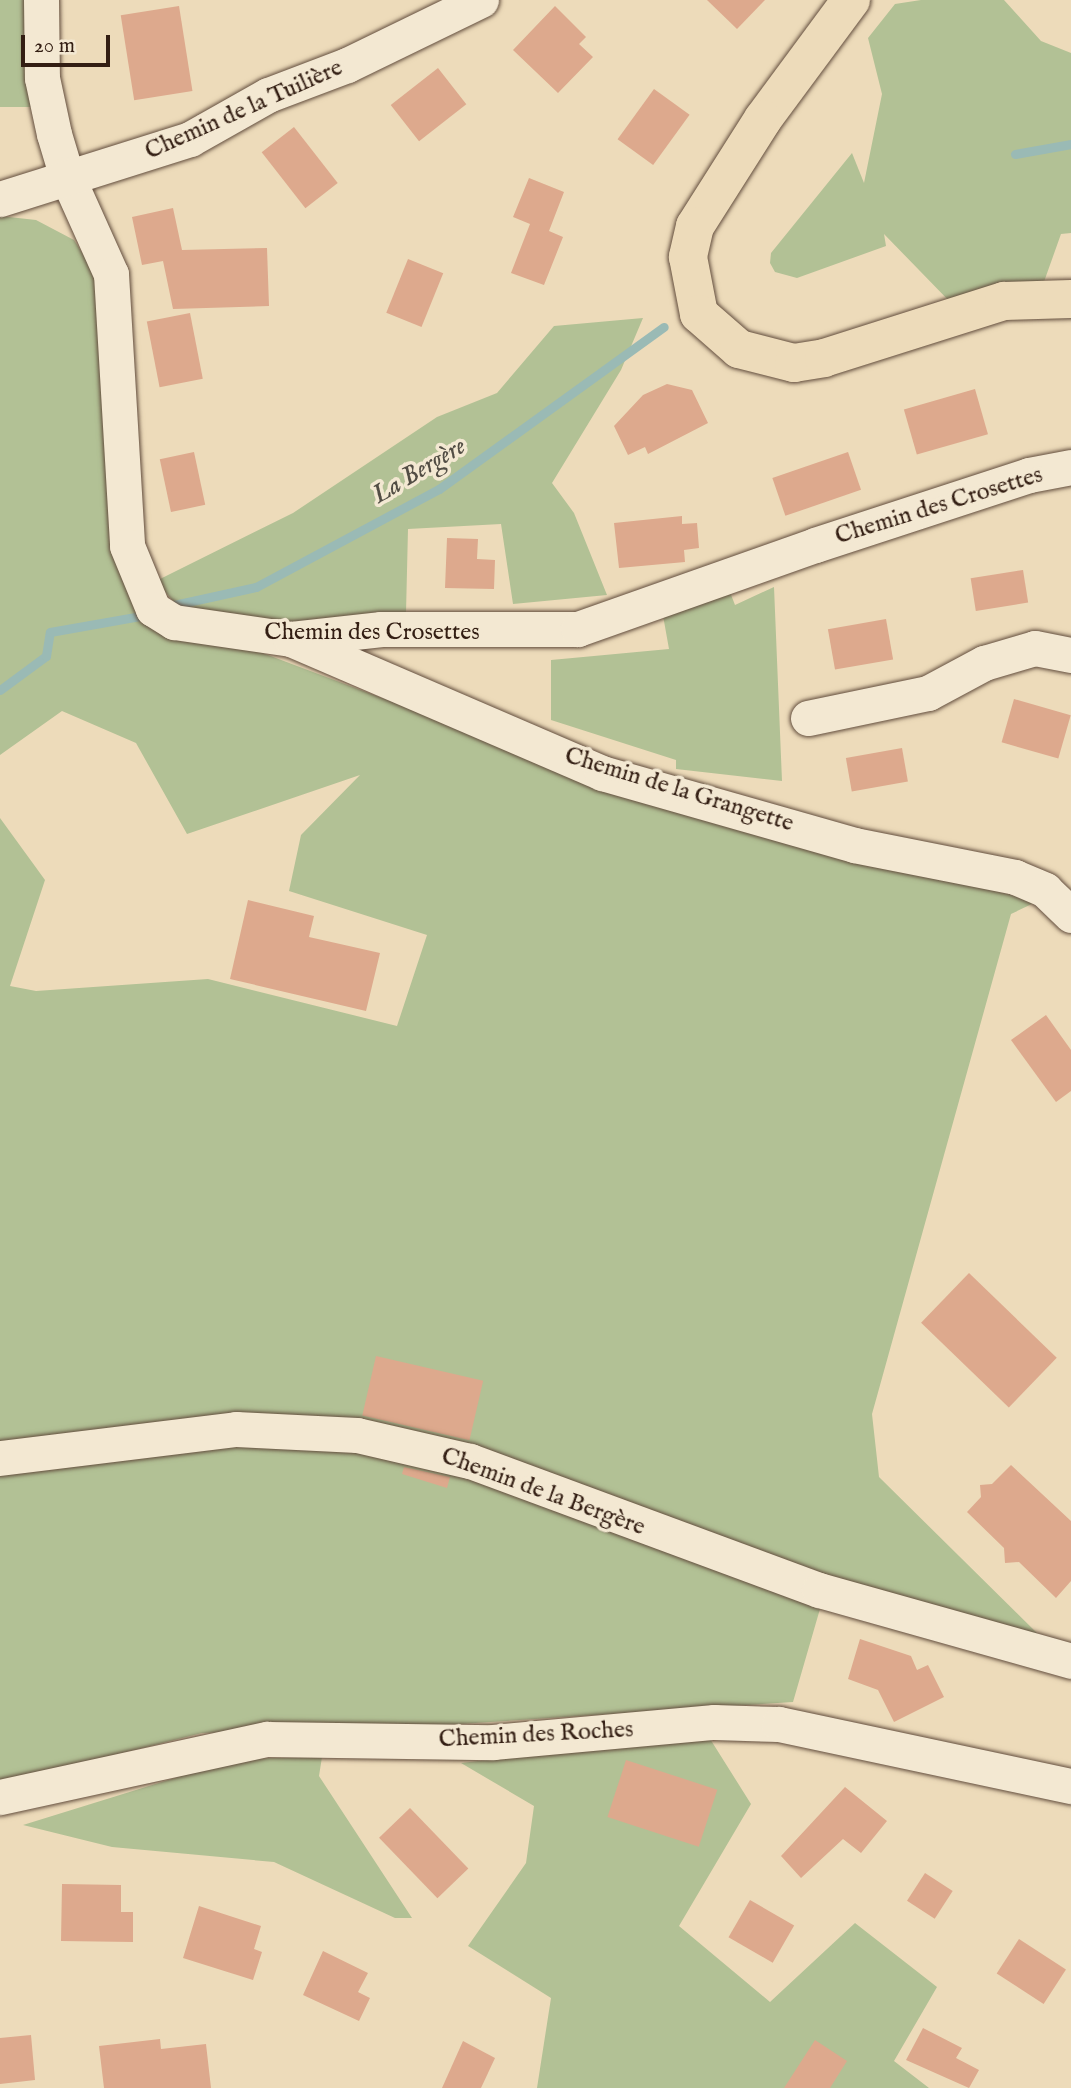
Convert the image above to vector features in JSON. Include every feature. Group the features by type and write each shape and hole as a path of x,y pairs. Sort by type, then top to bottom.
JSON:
{"main road":[{"path":"851,0 763,119 695,226 688,257 699,314 739,349 794,363 824,358 1004,301 1071,299"}],"street":[{"name":"Chemin des Crosettes","path":"41,0 42,78 66,174 111,274 127,546 137,580 153,609 174,622 291,639 381,629 578,629 815,545 1029,475 1071,467"},
{"name":"Chemin de la Tuilière","path":"0,199 66,174 128,162 190,138 268,95 347,65 481,0"},
{"name":"Chemin de la Grangette","path":"291,639 602,773 854,845 1015,877 1045,890 1071,915"},
{"path":"808,718 928,693 984,663 1035,648 1071,655"},
{"name":"Chemin de la Bergère","path":"0,1458 236,1429 357,1435 470,1461 819,1590 1071,1661"},
{"name":"Chemin des Roches","path":"0,1797 267,1739 493,1742 714,1722 779,1724 1071,1786"}],"green space":[{"path":"0,0 31,0 31,107 0,107"},
{"path":"921,0 1004,0 1041,41 1071,53 1071,233 1061,234 1040,293 954,306 884,234 886,246 797,278 775,272 770,263 771,253 852,153 864,183 882,94 868,38 895,4"},
{"path":"0,216 36,220 74,240 99,279 141,607 594,778 1036,902 1011,914 872,1414 879,1477 1040,1636 822,1602 793,1702 414,1727 202,1733 0,1784 0,818 45,880 10,986 36,991 208,979 397,1026 427,935 289,891 301,835 360,775 187,834 136,743 62,711 0,755"},
{"path":"643,318 621,370 552,483 574,513 607,595 513,604 501,524 408,529 406,613 293,626 180,609 156,581 293,513 437,417 497,393 554,326"},
{"path":"728,587 735,605 774,587 782,781 676,769 676,760 551,720 551,660 669,649 662,610"},
{"path":"707,1734 751,1804 679,1926 770,2002 855,1923 937,1987 894,2061 929,2088 537,2088 551,1998 468,1946 526,1863 534,1806 461,1763"},
{"path":"322,1757 319,1776 412,1918 395,1918 274,1862 112,1847 23,1825 236,1759"}],"building":[{"path":"707,0 765,0 737,29"},
{"path":"179,6 192,91 134,100 121,15"},
{"path":"555,6 586,37 579,44 593,57 558,93 513,50"},
{"path":"438,68 466,104 419,141 391,105"},
{"path":"654,89 690,115 653,165 618,139"},
{"path":"294,127 338,183 305,208 262,152"},
{"path":"529,178 564,192 549,231 563,237 544,285 511,273 530,224 513,217"},
{"path":"173,208 182,250 267,248 269,306 173,309 163,261 142,265 132,217"},
{"path":"408,259 443,273 422,327 386,313"},
{"path":"190,313 203,379 160,387 147,321"},
{"path":"667,384 692,390 708,423 648,454 645,447 628,455 614,426 643,395"},
{"path":"975,389 988,434 917,455 904,409"},
{"path":"194,452 205,505 171,512 160,459"},
{"path":"848,452 861,490 785,516 772,478"},
{"path":"682,516 682,524 697,523 699,548 684,550 685,562 619,568 614,523"},
{"path":"447,538 478,539 477,559 495,560 494,589 445,588"},
{"path":"1023,570 1028,603 976,611 971,578"},
{"path":"886,619 893,659 835,670 828,629"},
{"path":"1014,699 1071,715 1058,759 1002,742"},
{"path":"902,748 908,781 852,791 846,758"},
{"path":"248,900 314,916 309,937 380,953 366,1011 230,979"},
{"path":"1046,1015 1071,1050 1071,1091 1056,1102 1011,1040"},
{"path":"969,1273 1057,1358 1009,1407 921,1323"},
{"path":"376,1356 483,1381 469,1440 362,1415"},
{"path":"1011,1465 1071,1521 1071,1581 1056,1598 1019,1562 1005,1563 1004,1548 967,1512 981,1497 980,1485 992,1484"},
{"path":"404,1467 450,1477 447,1488 402,1474"},
{"path":"860,1639 911,1656 917,1670 928,1665 944,1697 894,1722 878,1690 848,1679"},
{"path":"626,1760 717,1790 699,1847 607,1817"},
{"path":"845,1787 887,1821 861,1853 843,1839 801,1878 781,1856"},
{"path":"410,1808 468,1868 437,1898 379,1838"},
{"path":"925,1873 953,1891 935,1919 907,1901"},
{"path":"62,1884 121,1885 121,1912 133,1912 133,1942 61,1941"},
{"path":"750,1900 794,1926 773,1963 728,1937"},
{"path":"199,1906 261,1926 254,1949 262,1952 253,1980 183,1958"},
{"path":"1019,1939 1066,1969 1044,2004 997,1973"},
{"path":"323,1951 368,1973 358,1992 370,1998 359,2021 303,1995"},
{"path":"923,2028 962,2048 956,2058 979,2070 969,2088 906,2060"},
{"path":"31,2035 35,2080 0,2084 0,2038"},
{"path":"160,2039 161,2049 206,2044 211,2088 104,2088 99,2046"},
{"path":"815,2040 847,2061 830,2088 784,2088"},
{"path":"463,2041 495,2058 481,2088 442,2088"}],"waterway":[{"name":"La Bergère","path":"1015,154 1071,144"},
{"name":"La Bergère","path":"174,605 256,587 439,489 664,327"},
{"name":"La Bergère","path":"0,690 46,656 50,632 146,615"}]}
